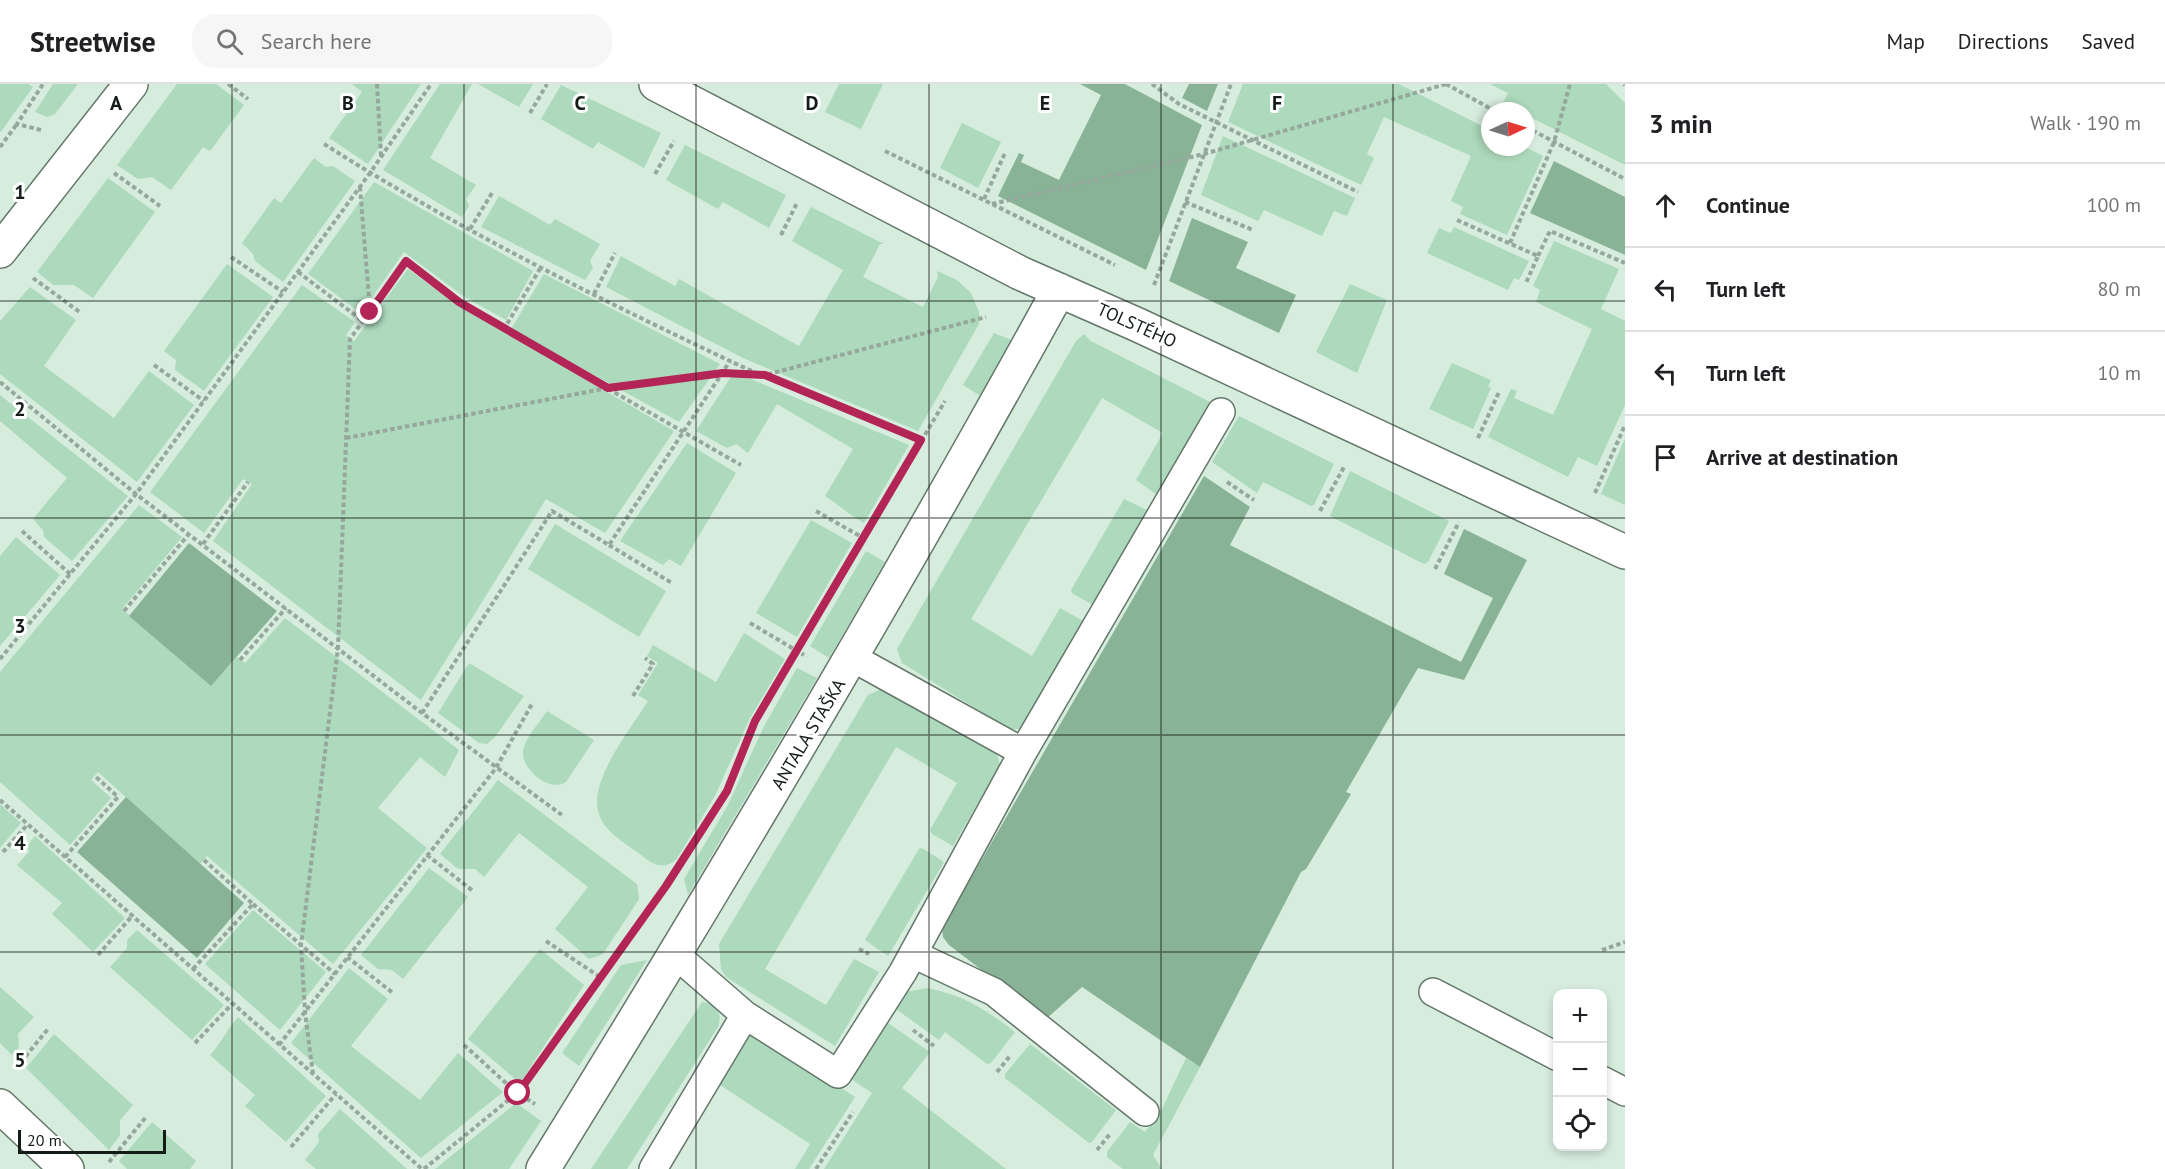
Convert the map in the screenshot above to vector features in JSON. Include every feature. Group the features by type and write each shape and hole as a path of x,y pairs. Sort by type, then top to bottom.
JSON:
{"street":[{"path":"0,250 131,84"},
{"name":"TOLSTÉHO","path":"656,84 1020,273 1138,325 1625,552"},
{"name":"ANTALA STAŠKA","path":"543,1169 676,955 853,658 1059,290"},
{"path":"0,1106 67,1169"}],"lane":[{"path":"676,955 745,1015 838,1074 913,954 1023,752 1221,412"},
{"path":"853,658 1023,752"},
{"path":"913,954 994,992 1145,1112"},
{"path":"1433,992 1553,1055"},
{"path":"653,1169 745,1015"},
{"path":"1607,1083 1625,1092"}],"path":[{"path":"0,147 43,84"},
{"path":"228,84 248,99"},
{"path":"377,84 381,157"},
{"path":"0,659 136,494 360,187 431,84"},
{"path":"530,113 547,84"},
{"path":"1152,84 1179,104 1250,141 1358,192"},
{"path":"1138,325 1231,84"},
{"path":"992,204 1204,154 1445,84 1481,103"},
{"path":"1510,243 1554,142 1570,84"},
{"path":"17,124 50,132"},
{"path":"1535,132 1625,179"},
{"path":"654,174 674,139"},
{"path":"324,144 370,173 470,229 594,294 730,361 921,440"},
{"path":"984,199 1005,153"},
{"path":"112,172 160,206"},
{"path":"360,187 370,312"},
{"path":"470,229 492,193"},
{"path":"781,235 798,201"},
{"path":"1185,202 1253,230"},
{"path":"1457,220 1538,256"},
{"path":"1526,283 1550,231 1625,263"},
{"path":"594,294 615,252"},
{"path":"231,257 283,292"},
{"path":"313,1074 305,1012 301,945 338,648 350,339 406,261 459,302 741,465"},
{"path":"504,329 541,267"},
{"path":"297,272 363,321"},
{"path":"34,279 81,314"},
{"path":"346,438 608,388 723,373 765,375 986,316"},
{"path":"609,545 730,361"},
{"path":"154,364 204,401"},
{"path":"0,382 136,494 496,768 562,814"},
{"path":"1476,443 1499,392"},
{"path":"739,761 755,721 946,399"},
{"path":"1579,529 1625,425"},
{"path":"1320,511 1348,459"},
{"path":"203,544 248,482"},
{"path":"422,712 552,511 672,583"},
{"path":"816,511 906,562"},
{"path":"1435,569 1462,516"},
{"path":"22,531 70,574"},
{"path":"124,611 190,534"},
{"path":"240,660 286,608"},
{"path":"750,623 774,637"},
{"path":"633,696 653,664 645,658"},
{"path":"279,1045 496,768 533,702"},
{"path":"65,857 118,797 95,776"},
{"path":"0,800 423,1169 518,1093 646,914"},
{"path":"3,852 28,824"},
{"path":"427,855 473,891"},
{"path":"204,860 335,974"},
{"path":"193,969 253,904"},
{"path":"98,955 132,916"},
{"path":"546,941 600,977"},
{"path":"1602,950 1625,942"},
{"path":"347,957 393,993"},
{"path":"195,1042 232,1004"},
{"path":"15,1069 48,1029"},
{"path":"464,1045 518,1093 569,1126"},
{"path":"816,1169 864,1095 838,1074"},
{"path":"291,1147 336,1094"},
{"path":"109,1162 146,1117"}],"green space":[{"path":"0,84 28,84 33,87 0,133"},
{"path":"53,84 78,84 55,114 47,117 35,112"},
{"path":"177,84 216,84 244,105 210,151 203,147 171,190 152,177 138,179 117,165"},
{"path":"352,84 421,84 368,164 329,138 362,92"},
{"path":"440,84 472,84 430,158 476,185 466,199 469,206 462,217 383,170"},
{"path":"478,84 533,84 519,107"},
{"path":"839,84 883,84 861,129 825,112"},
{"path":"1080,84 1125,84 1202,125 1146,270 998,196 1019,153 1024,155 1021,162 1059,180 1101,95"},
{"path":"1189,84 1218,84 1207,111 1182,98"},
{"path":"1243,84 1399,84 1481,125 1481,156 1535,156 1535,152 1543,156 1507,235 1460,214 1463,207 1451,201 1471,156 1384,117 1367,154 1374,158 1361,185 1228,122"},
{"path":"1490,84 1606,84 1625,103 1625,165 1535,120 1535,102 1504,102 1508,93"},
{"path":"561,85 661,133 644,168 598,142 593,149 541,119"},
{"path":"962,123 1001,142 978,188 940,168"},
{"path":"1223,136 1355,198 1347,216 1334,211 1322,236 1264,210 1258,221 1201,195"},
{"path":"685,145 786,195 769,228 723,202 718,209 666,180"},
{"path":"314,158 326,167 333,166 355,181 283,282 255,261 253,254 242,243 274,198 281,203"},
{"path":"1554,161 1625,197 1625,255 1530,213"},
{"path":"108,178 155,212 93,298 74,285 53,285 37,272"},
{"path":"374,182 533,271 506,320 463,296 404,252 361,313 308,274"},
{"path":"499,196 550,225 555,219 600,244 590,261 593,268 585,280 481,227"},
{"path":"811,207 884,244 880,244 863,277 923,307 938,277 937,271 957,280 971,293 979,312 979,324 918,431 743,358 606,287 621,256 675,286 679,279 799,346 843,270 792,241"},
{"path":"1192,218 1248,242 1236,268 1296,295 1279,333 1169,281"},
{"path":"1454,227 1529,261 1519,280 1514,278 1508,290 1427,253 1439,228 1451,233"},
{"path":"1554,241 1619,269 1601,309 1625,321 1625,405 1597,466 1578,457 1568,477 1488,437 1511,389 1517,391 1514,398 1553,415 1592,329 1536,302 1540,290 1533,286"},
{"path":"227,264 273,297 204,391 175,370 176,360 164,351"},
{"path":"408,269 457,305 674,431 605,533 546,499 421,700 213,541 252,484 243,479 204,533 150,492 302,285 355,322 346,335 354,341"},
{"path":"544,274 720,364 679,422 511,329"},
{"path":"1350,284 1387,300 1357,373 1316,352"},
{"path":"30,287 76,320 44,366 114,418 149,371 194,405 137,482 0,374 0,321"},
{"path":"994,333 1014,341 982,397 963,385"},
{"path":"1084,334 1091,341 1214,404 1160,497 1136,480 1163,433 1102,398 971,619 1032,656 1060,608 1087,623 1022,729 1009,729 902,663 897,649 1076,341"},
{"path":"1452,363 1491,380 1488,387 1491,388 1473,429 1429,409"},
{"path":"734,372 909,445 864,523 825,496 853,449 777,404 748,453 736,444 727,448 696,431"},
{"path":"0,395 128,496 72,561 44,537 43,530 33,519 67,478 0,421"},
{"path":"1239,416 1334,464 1314,505 1311,506 1263,482 1257,493 1212,462"},
{"path":"1625,438 1625,505 1601,494"},
{"path":"687,443 736,473 681,566 669,559 663,565 620,541"},
{"path":"1350,471 1449,521 1428,562 1424,564 1330,516"},
{"path":"1204,476 1250,507 1230,545 1461,662 1493,598 1444,574 1464,529 1527,560 1464,680 1418,668 1346,792 1351,794 1306,869 1301,872 1200,1067 1082,987 1046,1019 949,945 943,937 942,928"},
{"path":"1124,499 1151,512 1097,607 1073,594 1071,590"},
{"path":"139,505 182,537 122,609 211,686 237,657 245,663 285,618 459,750 445,777 420,757 378,808 427,848 333,964 207,856 200,864 98,772 91,780 111,798 70,845 0,782 0,672"},
{"path":"811,520 852,543 797,637 756,613"},
{"path":"555,524 666,591 639,637 528,569"},
{"path":"16,537 60,575 0,646 0,556"},
{"path":"189,543 277,611 211,686 129,616"},
{"path":"866,551 885,562 829,658 810,646"},
{"path":"744,633 785,659 749,720 715,796 676,860 666,865 657,865 612,833 603,823 597,804 604,773 621,741 648,701 638,695 658,663 647,656 653,645 716,682"},
{"path":"469,663 524,696 495,737 487,744 479,743 438,713"},
{"path":"797,668 817,678 688,895 684,879 728,805 763,728"},
{"path":"884,688 996,751 1000,765 953,846 932,834 930,830 957,783 896,747 765,969 826,1005 854,959 879,972 835,1046 726,977 721,969 719,944 868,695"},
{"path":"547,711 594,740 566,782 560,785 538,778 524,759 523,752 526,742"},
{"path":"498,780 637,884 639,899 603,954 589,959 555,929 588,887 519,833 484,877 475,869 458,869 440,854"},
{"path":"126,797 244,903 197,958 77,852"},
{"path":"0,804 21,823 0,848"},
{"path":"35,836 125,918 93,952 52,914 62,903 17,865 29,852 27,846"},
{"path":"922,848 944,862 888,956 865,940 919,849"},
{"path":"429,868 468,897 403,979 392,970 378,969 361,955"},
{"path":"253,910 326,972 280,1030 205,964"},
{"path":"137,930 224,1005 192,1040 110,967 127,948 127,940"},
{"path":"540,949 584,985 520,1083 468,1039"},
{"path":"647,960 579,1066 562,1053 621,965"},
{"path":"349,968 388,999 351,1046 420,1100 458,1053 503,1092 421,1158 291,1043"},
{"path":"0,987 34,1017 18,1034 19,1047 12,1055 0,1043"},
{"path":"927,988 974,1004 1015,1032 991,1063 987,1064 945,1032 939,1040 893,1007 906,992"},
{"path":"702,1002 715,1007 719,1013 718,1027 627,1169 591,1169"},
{"path":"238,1017 326,1096 286,1142 245,1106 255,1095 210,1055"},
{"path":"885,1021 930,1052 902,1088 1006,1169 824,1169 872,1093 851,1079"},
{"path":"54,1034 133,1105 120,1120 120,1135 109,1150 26,1068"},
{"path":"762,1036 855,1097 809,1169 795,1169 810,1144 714,1081 746,1037"},
{"path":"1030,1044 1116,1110 1092,1142 1089,1143 1005,1078 1005,1074"},
{"path":"1186,1058 1200,1067 1153,1155 1162,1169 1123,1169 1107,1157 1107,1152 1130,1122 1145,1132 1162,1109"},
{"path":"516,1103 541,1121 509,1169 435,1169"},
{"path":"340,1109 407,1169 316,1169 305,1160 319,1142 318,1134"},
{"path":"152,1122 196,1161 190,1169 127,1169 119,1161"}],"route":[{"path":"370,312 406,261 459,302 608,388 723,373 765,375 921,440 755,721 727,791 666,886 518,1093"}]}
